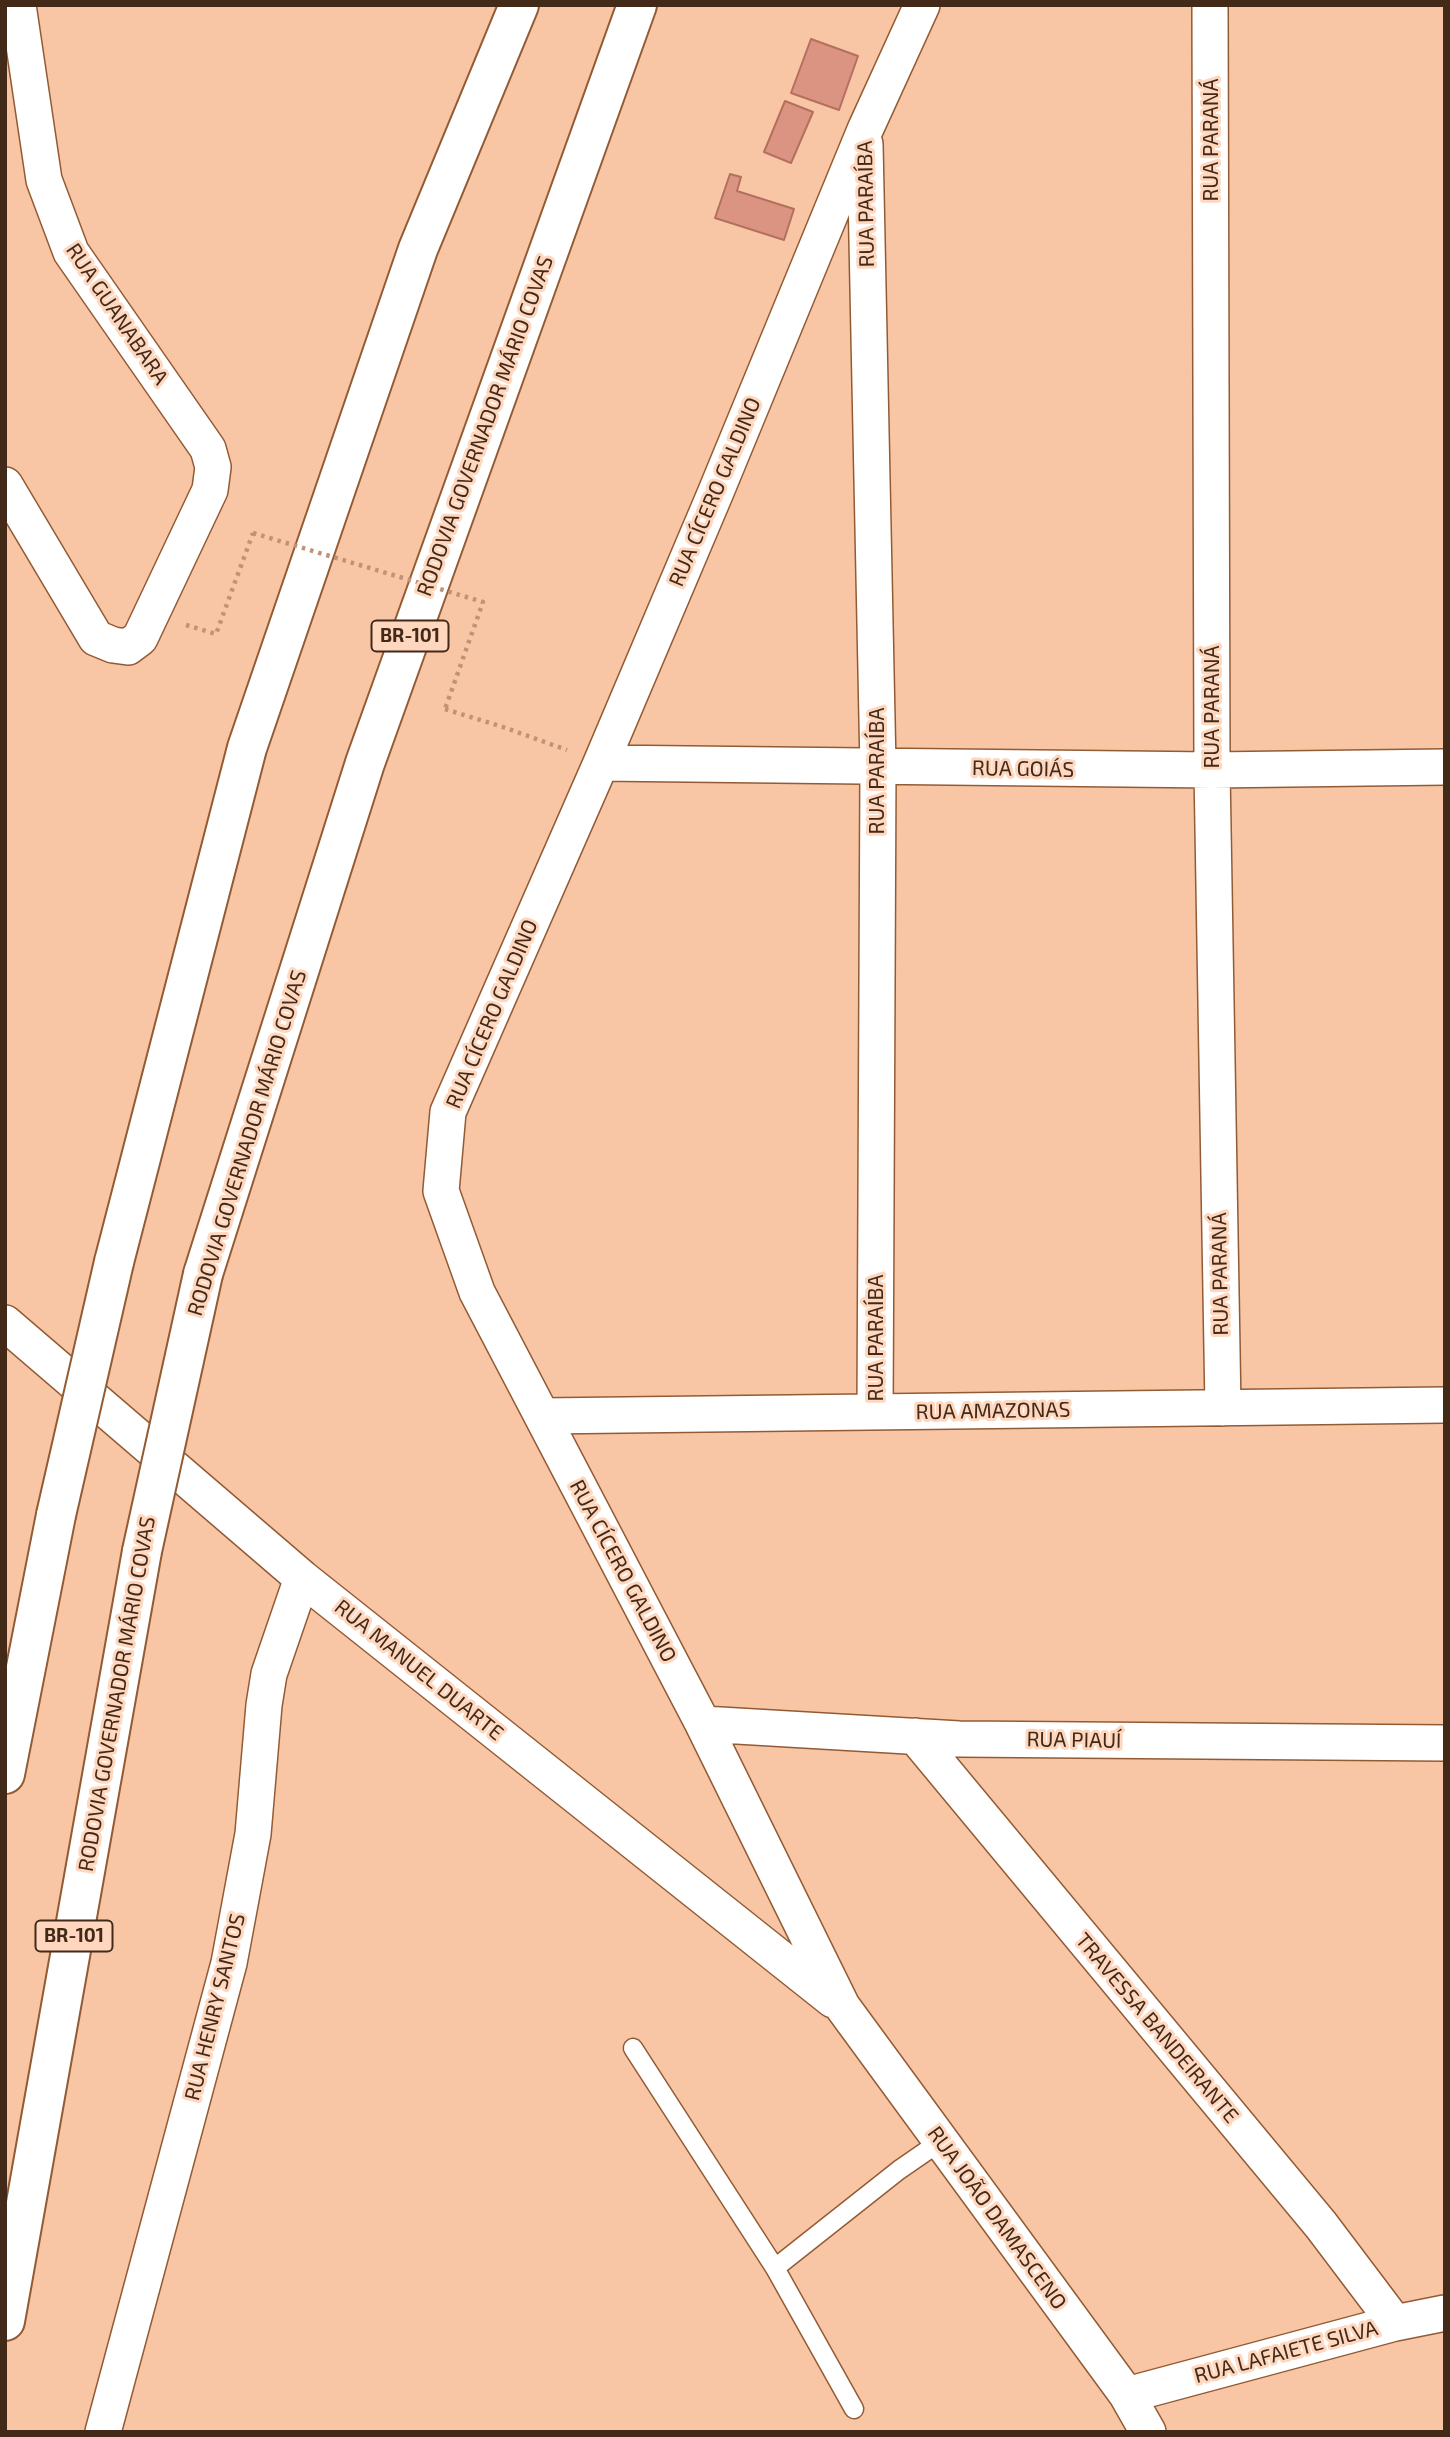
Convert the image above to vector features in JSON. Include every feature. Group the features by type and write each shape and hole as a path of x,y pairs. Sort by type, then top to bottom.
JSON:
{"highway":[{"path":"5,1774 56,1515 114,1262 247,748 418,249 519,5"},
{"name":"RODOVIA GOVERNADOR MÁRIO COVAS","path":"5,2321 142,1551 203,1274 365,763 637,5"}],"street":[{"name":"RUA CÍCERO GALDINO","path":"842,2006 703,1724 477,1292 440,1191 448,1112 601,763 864,130 922,5"},
{"name":"RUA PARANÁ","path":"1210,5 1212,771 1223,1408"},
{"name":"RUA GUANABARA","path":"5,485 96,638 113,645 128,647 140,638 211,490 213,467 208,449 71,252 44,180 28,11"},
{"name":"RUA PARAÍBA","path":"864,130 878,767 875,1412"},
{"name":"RUA GOIÁS","path":"601,763 1212,771 1445,767"},
{"name":"RUA MANUEL DUARTE","path":"7,1329 302,1578 842,2006"},
{"name":"RUA AMAZONAS","path":"542,1416 1445,1405"},
{"name":"RUA HENRY SANTOS","path":"103,2432 229,1963 253,1835 269,1674 302,1578"},
{"name":"RUA PIAUÍ","path":"703,1724 959,1739 1445,1743"},
{"name":"TRAVESSA BANDEIRANTE","path":"915,1736 1321,2225 1395,2323"},
{"name":"RUA JOÃO DAMASCENO","path":"842,2006 1127,2395 1148,2432"},
{"name":"RUA LAFAIETE SILVA","path":"1127,2395 1395,2323 1445,2313"}],"lane":[{"path":"633,2048 775,2268 854,2409"},
{"path":"775,2268 899,2170 941,2141"}],"path":[{"path":"190,614 186,626 216,634 253,533 483,602 445,709 601,763"}],"building":[{"path":"811,39 858,56 839,110 791,93"},
{"path":"785,101 813,112 791,163 764,152"},
{"path":"730,174 741,177 737,191 794,209 784,240 715,218"}]}
